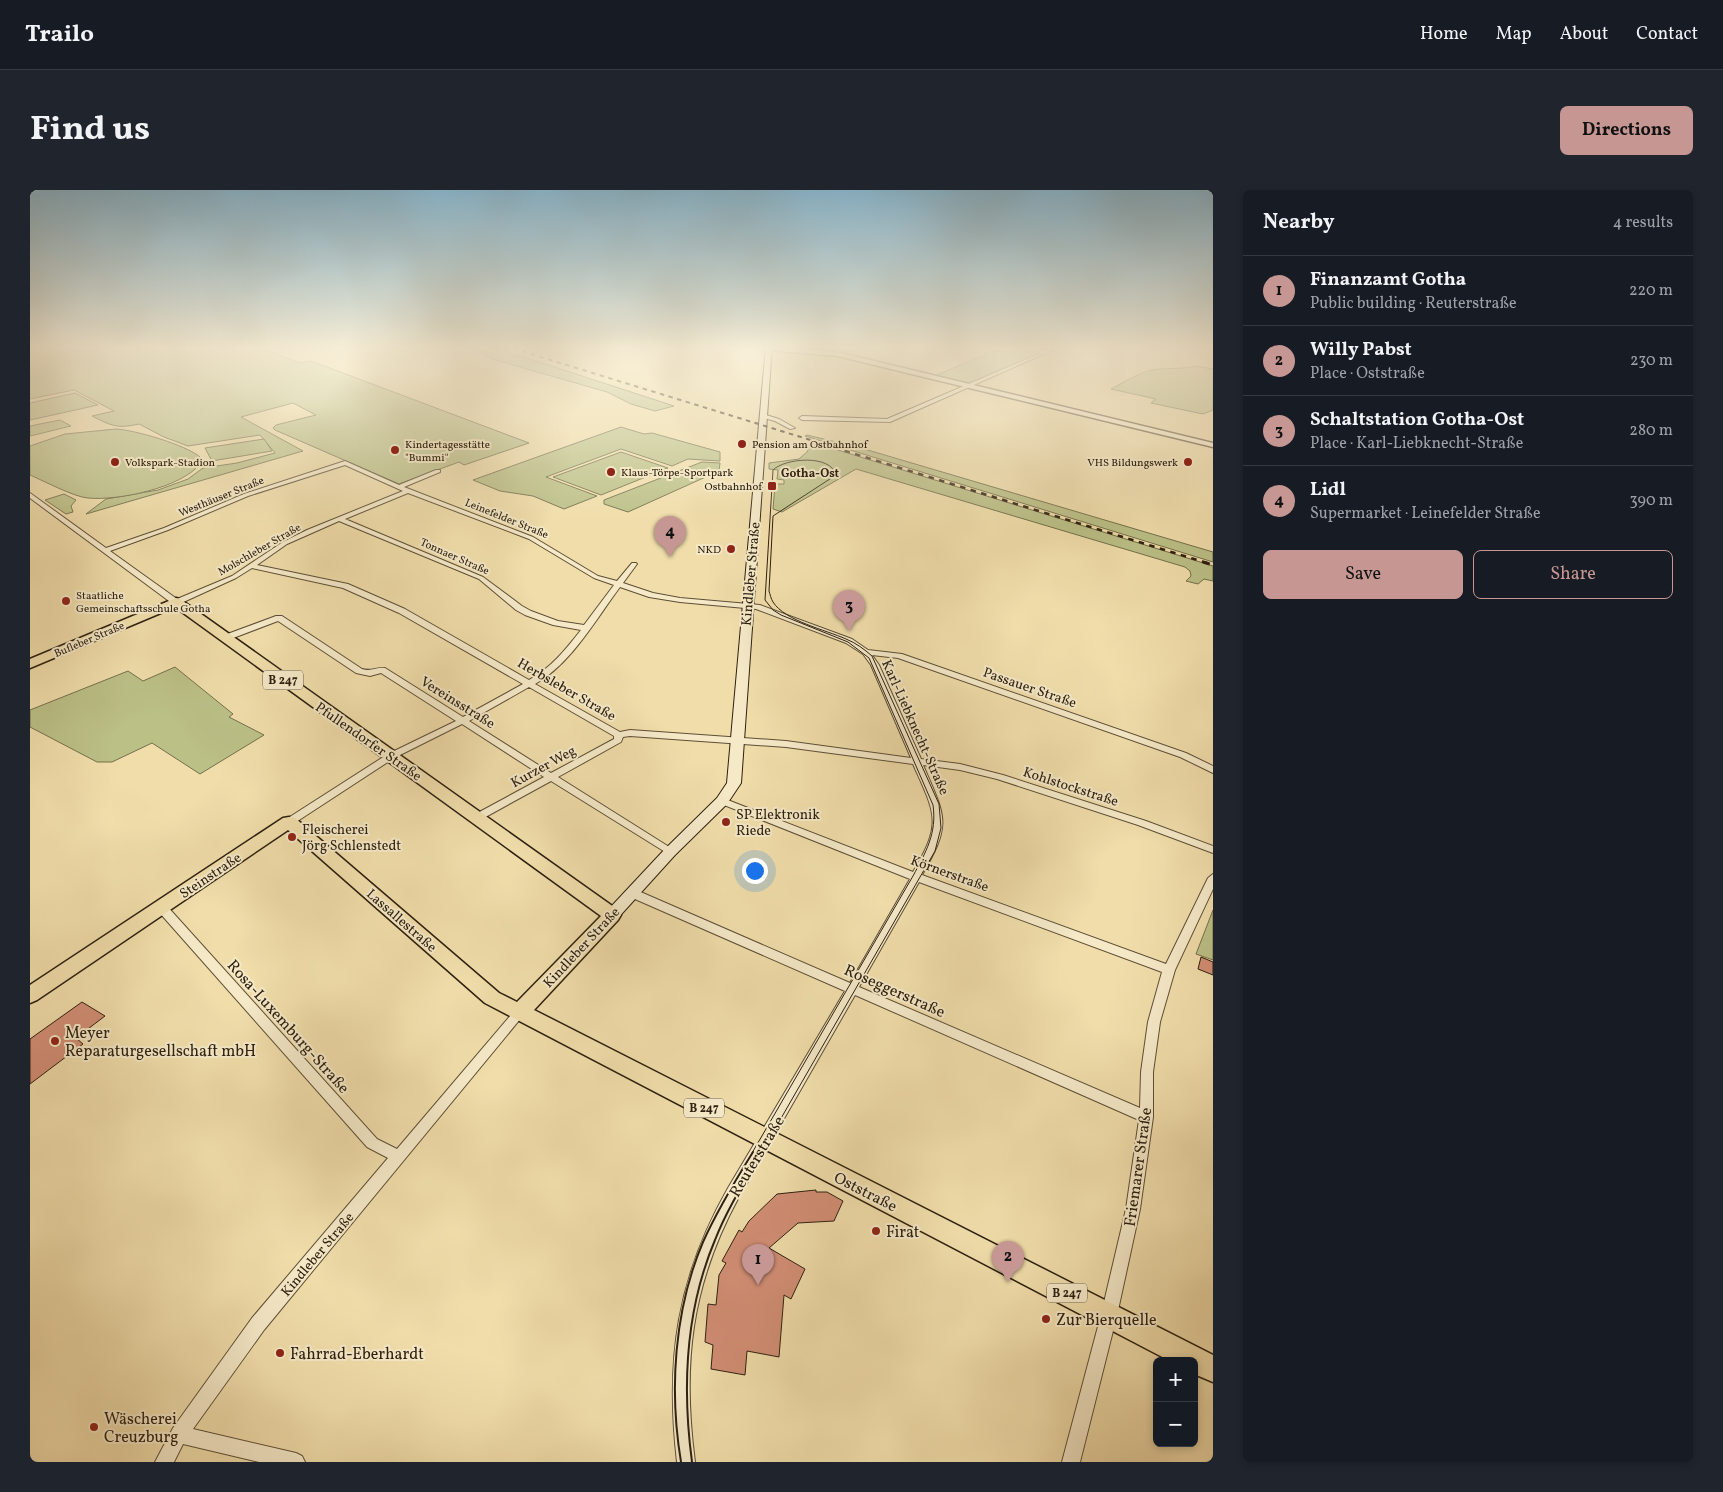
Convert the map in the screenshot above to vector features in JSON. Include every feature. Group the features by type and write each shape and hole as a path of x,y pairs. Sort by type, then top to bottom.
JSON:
{"main road":[{"name":"Kindleber Straße","path":"520,1012 670,852 722,801 734,783 764,405"},
{"name":"Pfullendorfer Straße","path":"176,602 612,915"},
{"name":"Bufleber Straße","path":"30,664 176,602"},
{"name":"Steinstraße","path":"30,995 289,822"},
{"name":"Lassallestraße","path":"289,822 492,998 520,1012"},
{"name":"Oststraße","path":"520,1012 1213,1369"}],"street":[{"path":"802,418 888,421 924,405"},
{"path":"1048,405 1213,445"},
{"path":"766,417 781,421 792,428"},
{"name":"Leinefelder Straße","path":"345,463 398,487 532,538 582,570 618,585 652,595 680,600 747,605"},
{"name":"Westhäuser Straße","path":"106,550 166,529 246,496 345,463"},
{"path":"398,487 438,471"},
{"name":"Molschleber Straße","path":"176,602 234,577 285,543 408,491"},
{"name":"Pfullendorfer Straße","path":"30,495 176,602"},
{"name":"Tonnaer Straße","path":"340,519 481,578 518,608 528,613 556,623 585,628"},
{"name":"Steinstraße","path":"289,822 391,756 530,684 563,658 634,564"},
{"name":"Herbsleber Straße","path":"253,566 352,589 402,611 619,735 630,733 842,750 917,762"},
{"name":"Karl-Liebknecht-Straße","path":"747,605 840,636 866,652 875,665 936,805 939,826 931,850 916,877"},
{"name":"Vereinsstraße","path":"225,638 279,618 359,671 370,674 382,670 670,852"},
{"name":"Passauer Straße","path":"866,652 899,656 1183,755 1213,762"},
{"name":"Kurzer Weg","path":"476,818 618,740 619,735"},
{"name":"Passauer Straße","path":"1183,755 1213,770"},
{"name":"Kohlstockstraße","path":"917,762 960,767 1000,777 1142,823 1213,850"},
{"name":"Körnerstraße","path":"722,801 916,877 1169,970"},
{"name":"Reuterstraße","path":"686,1462 683,1442 681,1358 688,1304 700,1263 733,1193 766,1140 916,877"},
{"name":"Friemarer Straße","path":"1071,1462 1109,1315 1133,1209 1146,1117 1147,1072 1154,1022 1169,970 1213,878"},
{"name":"Roseggerstraße","path":"632,893 1146,1117"},
{"name":"Rosa-Luxemburg-Straße","path":"162,908 372,1143 398,1157"},
{"name":"Kindleber Straße","path":"164,1462 179,1434 258,1324 520,1012"},
{"path":"179,1434 296,1462"}],"green space":[{"path":"30,405 96,405 30,420"},
{"path":"103,405 284,405 241,417 303,451 86,514 106,499 158,490 188,479 203,468 237,463 275,453 260,435 188,446 164,437 139,424 120,426 92,416 114,411"},
{"path":"298,405 429,405 529,443 464,465 459,462 399,484 273,428 276,425 316,415"},
{"path":"636,405 674,406 655,411"},
{"path":"1162,405 1213,405 1213,410 1203,414"},
{"path":"60,420 71,426 30,436 30,426"},
{"path":"621,427 644,434 652,433 720,452 720,461 688,459 672,466 621,449 546,477 597,496 564,509 533,496 500,491 473,480"},
{"name":"Volkspark-Stadion","path":"116,429 147,435 184,448 200,457 200,464 179,480 164,486 131,495 100,498 75,495 30,475 30,446 65,434"},
{"path":"805,436 861,448 1213,552 1213,562"},
{"path":"264,439 272,451 212,461 205,448"},
{"path":"812,442 1213,566 1213,581 1204,579 1198,584 1186,581 1191,576 1190,571 1185,567 856,469 782,512 773,509 775,484 784,484 784,480 777,479 778,470 769,469 769,463 799,459 807,452"},
{"name":"Klaus-Törpe-Sportpark","path":"621,452 668,468 601,495 553,477"},
{"path":"702,462 720,463 719,471 628,512 604,504 604,500"},
{"path":"64,494 76,500 71,506 73,512 66,514 45,500"},
{"path":"175,667 233,714 229,717 264,735 200,774 152,743 112,762 97,762 30,727 30,710 128,671 143,681"},
{"path":"1213,910 1213,960 1196,954"}],"building":[{"path":"1201,957 1213,962 1213,975 1198,969"},
{"name":"Meyer Reparaturgesellschaft mbH","path":"82,1002 105,1016 76,1038 83,1044 30,1084 30,1039"},
{"path":"816,1190 816,1192 827,1192 843,1201 834,1221 798,1223 769,1248 805,1269 791,1299 784,1295 779,1357 747,1351 745,1375 711,1369 713,1345 705,1342 708,1304 716,1305 719,1275 726,1263 722,1261 739,1230 742,1232 749,1221 777,1194"}],"tram line":[{"path":"752,1153 913,876 929,842 934,815 933,805 869,658 848,642 781,615 773,610 765,600 773,470 787,463 807,460 826,464 832,468 836,475 773,516 769,591 771,598 779,609 787,615 850,641 860,646 872,656 939,804 941,828 935,851 761,1153"},
{"path":"681,1462 677,1435 675,1379 680,1323 686,1295 693,1268 708,1230 753,1152"},
{"path":"692,1462 687,1406 687,1378 688,1350 697,1294 705,1267 725,1217 762,1152"}],"railway":[{"path":"698,405 817,442"},
{"path":"813,441 1207,563"},
{"path":"1203,562 1213,565"}],"place":[{"name":"Pension am Ostbahnhof","path":"742,444"},
{"name":"Kindertagesstätte \"Bummi\"","path":"395,450"},
{"name":"Volkspark-Stadion","path":"115,462"},
{"name":"VHS Bildungswerk","path":"1188,462"},
{"name":"Klaus-Törpe-Sportpark","path":"611,472"},
{"name":"Ostbahnhof","path":"772,486"},
{"name":"NKD","path":"731,549"},
{"name":"Lidl","path":"670,557"},
{"name":"Staatliche Gemeinschaftsschule Gotha","path":"66,601"},
{"name":"Schaltstation Gotha-Ost","path":"849,631"},
{"name":"SP Elektronik Riede","path":"726,822"},
{"name":"Fleischerei Jörg Schlenstedt","path":"292,837"},
{"name":"Meyer Reparaturgesellschaft mbH","path":"55,1041"},
{"name":"Firat","path":"876,1231"},
{"name":"Willy Pabst","path":"1008,1282"},
{"name":"Finanzamt Gotha","path":"758,1285"},
{"name":"Zur Bierquelle","path":"1046,1319"},
{"name":"Fahrrad-Eberhardt","path":"280,1353"},
{"name":"Wäscherei Creuzburg","path":"94,1427"}],"district":[{"name":"Gotha-Ost","path":"810,473"}]}
